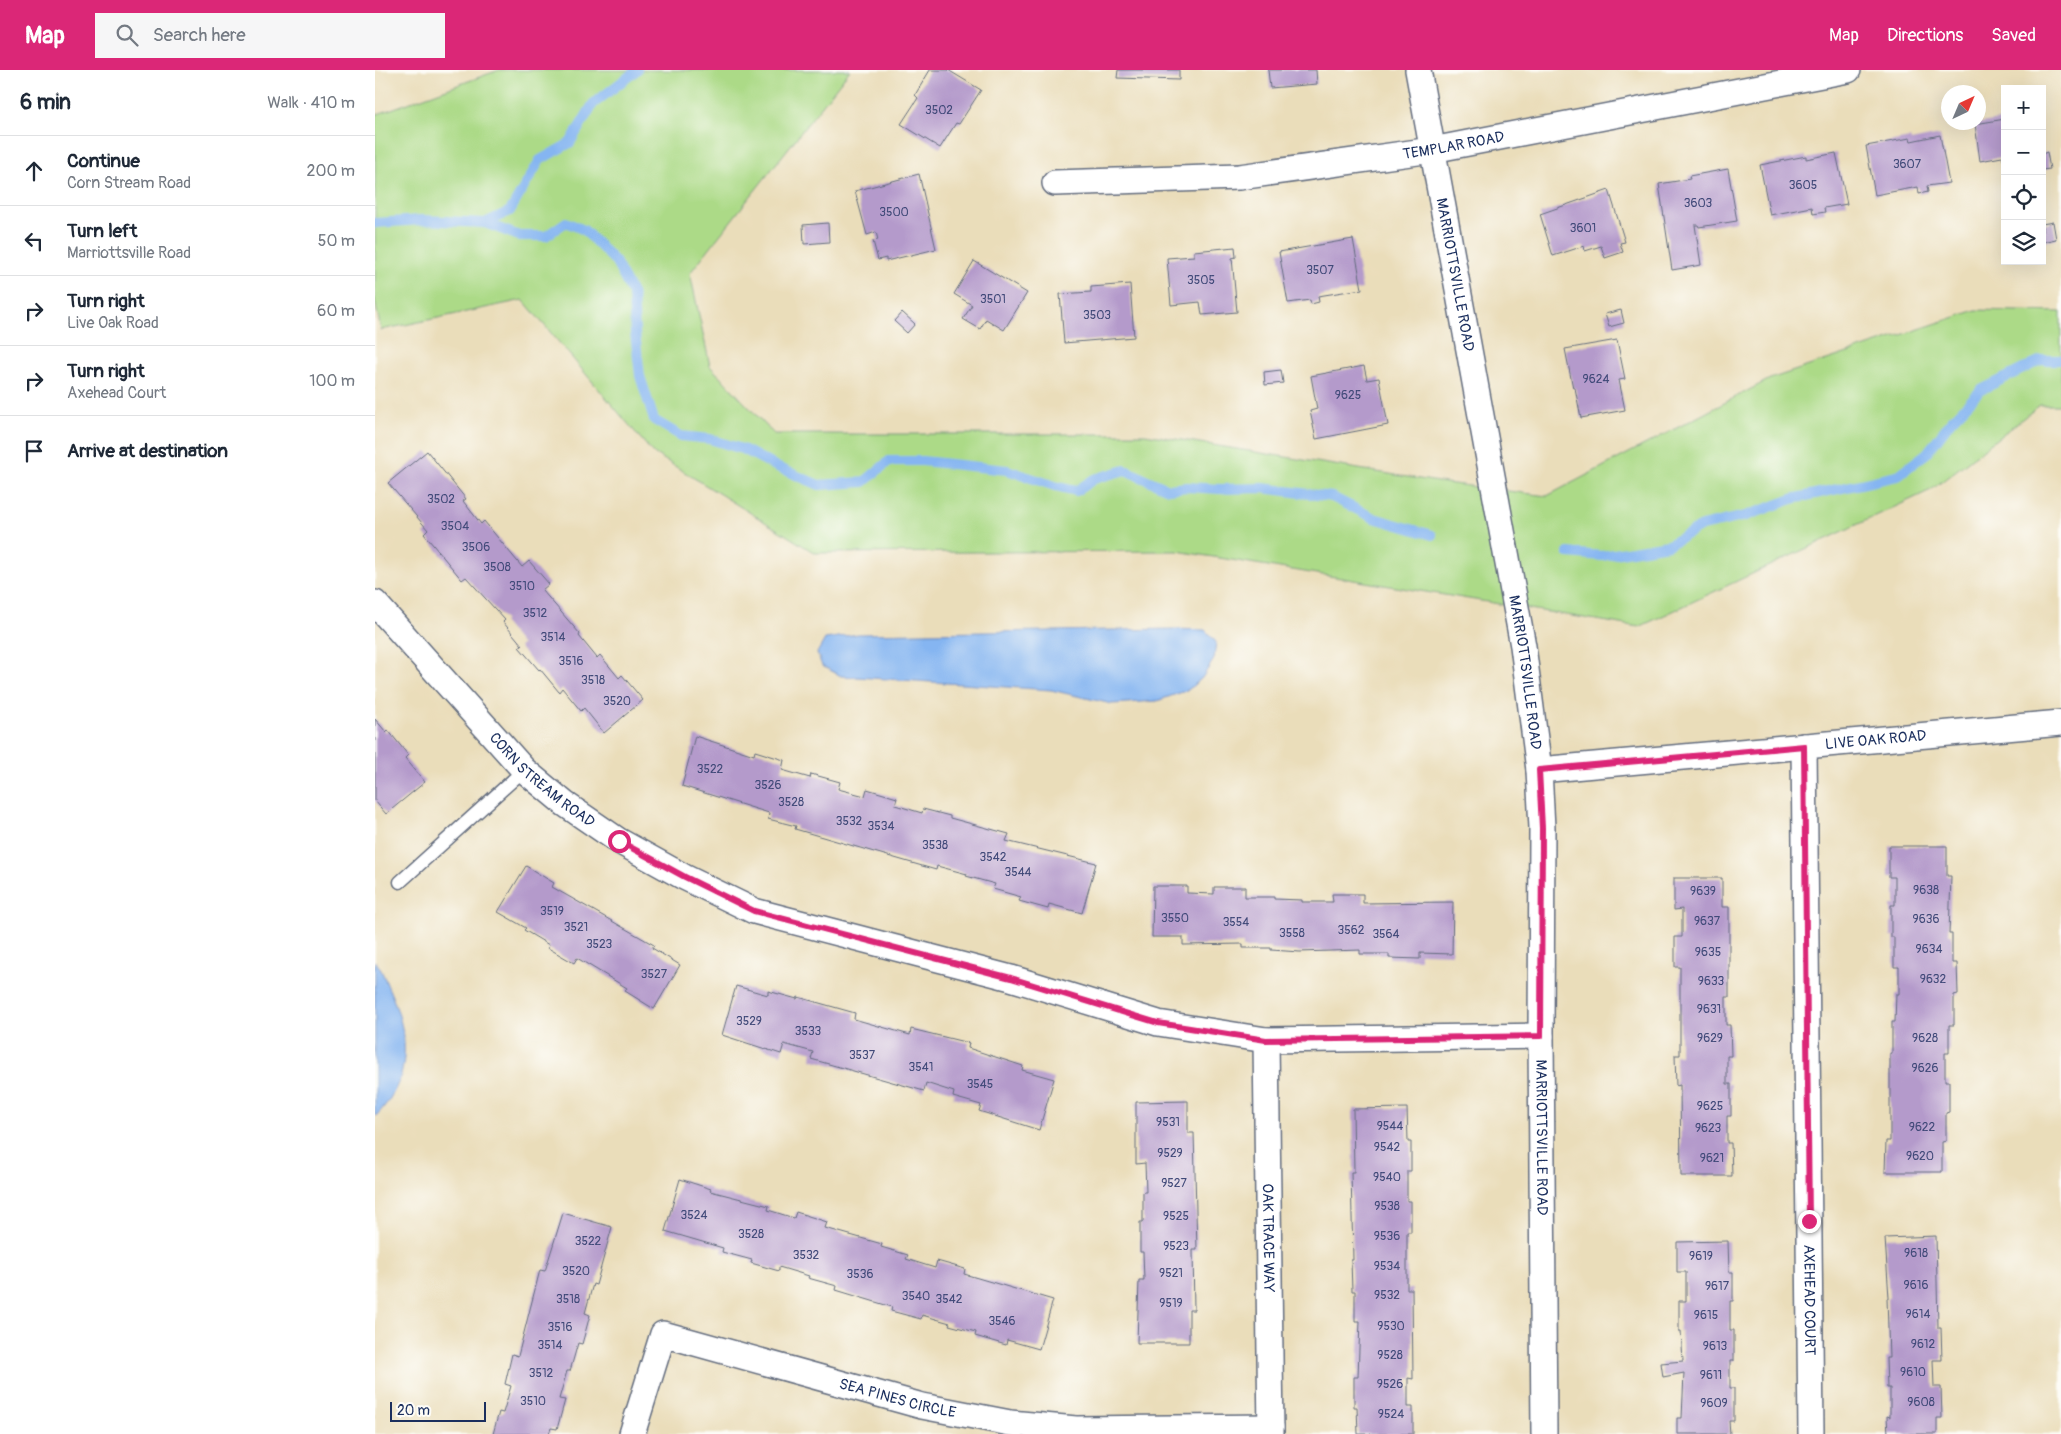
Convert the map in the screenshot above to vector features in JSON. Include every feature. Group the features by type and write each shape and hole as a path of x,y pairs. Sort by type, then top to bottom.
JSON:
{"street":[{"name":"MARRIOTTSVILLE ROAD","path":"1418,70 1523,646 1539,770 1542,828 1541,1036 1544,1434"},
{"name":"TEMPLAR ROAD","path":"1055,183 1239,177 1432,150 1848,70"},
{"name":"CORN STREAM ROAD","path":"375,603 524,770 565,804 619,841 685,877 754,911 1011,978 1158,1023 1266,1040 1541,1036"},
{"name":"LIVE OAK ROAD","path":"1539,770 2061,723"},
{"name":"AXEHEAD COURT","path":"1804,746 1811,1434"},
{"name":"OAK TRACE WAY","path":"1266,1040 1271,1431"},
{"name":"SEA PINES CIRCLE","path":"633,1434 663,1334 922,1406 1010,1423 1075,1429 1271,1431"}],"lane":[{"path":"400,882 524,770"}],"green space":[{"path":"499,70 850,70 690,273 710,366 774,434 1145,434 1438,482 1547,496 1770,379 1976,310 2061,312 2061,405 2040,405 1931,490 1639,627 1177,551 815,553 652,452 523,300 381,330 375,301 375,115"}],"water":[{"path":"1205,630 1216,642 1214,659 1202,678 1188,690 1157,701 1112,704 1051,690 841,676 822,666 817,653 825,639 858,634"},
{"path":"375,961 396,1006 404,1040 404,1056 402,1072 396,1087 375,1117"}],"building":[{"path":"930,70 948,70 981,90 959,124 956,123 940,148 901,124 918,98 915,95"},
{"path":"1118,70 1179,70 1179,80 1117,78"},
{"path":"1268,70 1316,70 1317,84 1270,88"},
{"path":"2001,120 2001,157 1980,161 1976,130 1986,130 1986,122"},
{"path":"1940,135 1949,183 1927,186 1928,192 1919,194 1918,187 1875,195 1866,146 1910,138 1911,141"},
{"path":"2046,152 2050,169 2046,170"},
{"path":"1836,153 1847,204 1824,208 1825,212 1813,214 1812,207 1770,215 1760,165 1806,156 1806,159"},
{"path":"1728,169 1737,221 1699,227 1695,225 1701,265 1672,270 1659,184 1690,179 1689,176"},
{"path":"919,174 936,249 886,261 886,258 878,260 873,241 878,240 876,232 867,235 855,191"},
{"path":"1609,190 1625,242 1620,243 1623,252 1605,258 1601,246 1585,251 1584,246 1553,256 1540,214"},
{"path":"2053,222 2056,239 2046,241 2046,223"},
{"path":"828,223 829,242 804,244 803,225"},
{"path":"1353,239 1362,289 1318,296 1319,302 1311,304 1310,300 1288,303 1279,252"},
{"path":"1235,247 1236,257 1232,258 1237,312 1202,315 1200,302 1171,305 1167,258 1194,256 1194,251"},
{"path":"974,261 1027,293 1004,330 986,319 980,329 963,319 972,305 954,294"},
{"path":"1130,284 1134,337 1064,343 1060,294 1091,292 1091,287"},
{"path":"1621,310 1624,323 1609,327 1605,314"},
{"path":"902,312 915,324 907,333 894,321"},
{"path":"1617,340 1625,379 1619,380 1625,410 1581,418 1565,349"},
{"path":"1364,366 1367,380 1379,378 1388,425 1316,439 1310,411 1317,409 1311,376"},
{"path":"1281,370 1283,383 1265,385 1264,372"},
{"path":"427,451 466,499 463,501 481,524 484,521 522,567 529,561 549,584 542,590 580,634 579,636 597,658 600,655 619,678 622,675 643,700 604,733 584,708 581,711 562,688 559,692 519,647 522,645 503,622 505,620 466,577 462,580 424,534 428,530 388,483"},
{"path":"375,719 386,732 388,730 408,755 405,758 425,782 386,814 375,801"},
{"path":"695,736 754,755 755,751 784,760 782,770 810,778 811,774 840,782 838,789 865,796 867,789 897,798 895,805 922,813 923,809 1009,834 1006,841 1096,863 1082,913 1049,904 1048,909 1019,901 1021,897 993,889 995,884 966,876 967,874 937,866 936,870 795,829 796,826 768,819 769,813 682,786"},
{"path":"1889,846 1947,846 1947,876 1951,876 1949,934 1952,934 1952,963 1957,963 1958,994 1954,995 1954,1025 1949,1025 1949,1053 1945,1053 1945,1081 1949,1081 1949,1112 1946,1113 1946,1141 1942,1142 1942,1172 1885,1172 1886,1141 1890,1141 1892,1022 1895,1022 1896,994 1899,994 1899,967 1894,967 1894,937 1891,937 1891,905 1895,905 1895,877 1889,877"},
{"path":"526,866 554,883 552,887 654,945 652,948 680,965 654,1009 625,991 627,988 577,958 574,963 548,948 549,945 524,930 526,928 498,912"},
{"path":"1674,878 1722,878 1722,907 1729,907 1729,997 1726,997 1726,1025 1730,1025 1731,1056 1727,1056 1727,1084 1731,1084 1731,1116 1727,1116 1727,1143 1731,1143 1732,1176 1681,1176 1680,1085 1676,1086 1675,1055 1680,1055 1680,967 1675,967 1675,937 1682,937 1682,909 1674,910"},
{"path":"1153,886 1187,886 1187,893 1214,894 1214,887 1245,887 1245,897 1274,897 1274,899 1302,900 1302,902 1333,902 1332,894 1363,894 1363,903 1453,902 1452,954 1420,953 1420,959 1389,958 1389,954 1360,954 1360,950 1300,952 1271,950 1271,948 1243,948 1243,944 1183,945 1183,937 1152,937"},
{"path":"736,986 768,995 768,991 797,999 798,997 855,1013 854,1019 910,1035 911,1029 969,1043 968,1048 1023,1066 1022,1070 1054,1079 1039,1130 979,1111 981,1105 953,1097 954,1092 926,1083 924,1091 811,1059 813,1052 784,1044 781,1054 722,1035"},
{"path":"1188,1101 1188,1133 1194,1133 1197,1250 1193,1250 1194,1310 1189,1310 1189,1343 1137,1343 1139,1280 1144,1280 1143,1252 1140,1252 1140,1222 1143,1222 1143,1192 1146,1192 1145,1163 1136,1164 1136,1102"},
{"path":"1407,1108 1408,1142 1411,1142 1411,1171 1407,1171 1407,1201 1411,1201 1411,1232 1407,1232 1407,1289 1412,1289 1413,1379 1408,1378 1408,1407 1413,1407 1413,1434 1358,1434 1357,1407 1354,1407 1354,1377 1358,1377 1360,1321 1355,1321 1355,1291 1352,1291 1351,1260 1353,1260 1351,1172 1354,1172 1353,1109"},
{"path":"680,1179 711,1189 710,1191 769,1206 768,1210 794,1218 796,1212 827,1222 825,1228 882,1244 881,1247 908,1255 906,1259 935,1268 937,1261 965,1269 964,1274 1053,1300 1039,1349 1007,1340 1006,1345 975,1336 976,1332 949,1325 950,1323 922,1315 921,1319 891,1311 892,1307 836,1290 837,1286 808,1278 809,1276 779,1267 779,1271 751,1263 752,1260 722,1252 723,1248 665,1231"},
{"path":"563,1213 612,1227 596,1285 593,1284 585,1313 590,1315 582,1344 578,1343 559,1399 565,1400 557,1429 551,1428 549,1434 493,1434 499,1412 503,1413 511,1386 505,1384 512,1354 518,1356 540,1270 545,1271"},
{"path":"1936,1236 1938,1328 1941,1328 1942,1360 1933,1360 1934,1387 1941,1387 1942,1418 1937,1418 1937,1434 1888,1434 1887,1416 1890,1417 1890,1388 1887,1388 1886,1358 1889,1358 1887,1298 1889,1298 1885,1238"},
{"path":"1728,1241 1729,1272 1733,1272 1730,1330 1734,1330 1734,1361 1730,1361 1730,1388 1734,1388 1734,1421 1729,1421 1730,1434 1677,1434 1677,1418 1682,1418 1684,1373 1663,1377 1661,1363 1683,1361 1681,1331 1679,1331 1679,1301 1686,1301 1686,1272 1677,1272 1677,1242"}],"waterway":[{"path":"375,223 422,220 485,223 510,211 540,160 570,143 593,104 637,70"},
{"path":"485,223 519,236 546,236 566,222 584,230 615,261 633,295 640,376 654,420 681,436 710,439 745,450 777,467 819,485 864,482 889,461 922,461 1007,470 1076,491 1094,479 1125,470 1168,489 1187,487 1220,489 1263,488 1332,497 1374,518 1432,535"},
{"path":"1568,553 1602,556 1668,545 1702,526 1746,516 1792,499 1897,476 1927,453 1951,421 1981,390 2041,360 2061,360"}],"route":[{"path":"619,841 685,877 754,911 1011,978 1158,1023 1266,1040 1541,1036 1542,828 1539,770 1804,746 1809,1221"}]}
